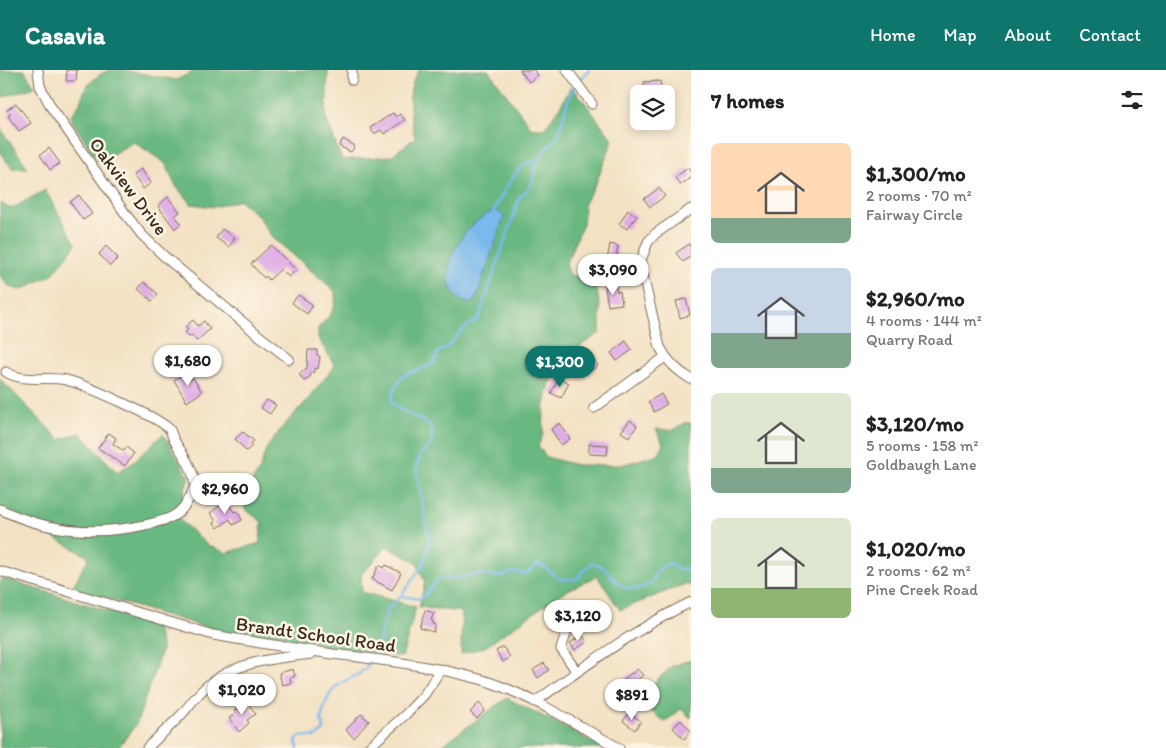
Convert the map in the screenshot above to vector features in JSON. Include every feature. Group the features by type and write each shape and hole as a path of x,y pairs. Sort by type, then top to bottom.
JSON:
{"street":[{"name":"Oakview Drive","path":"38,70 40,86 51,107 127,216 142,234 165,257 289,360"},
{"path":"352,70 352,80"},
{"path":"567,70 592,104"},
{"path":"691,208 655,234 648,242 640,263 657,338 665,357 674,367 691,379"},
{"path":"594,408 665,357"},
{"path":"0,508 41,524 74,531 118,530 157,522 179,512 195,485 192,472 169,429 150,417 100,392 66,380 21,377 6,372"},
{"name":"Brandt School Road","path":"0,571 213,635 441,669 484,681 535,702 619,748"},
{"path":"535,702 608,650 670,612 691,602"},
{"path":"566,634 561,649 577,672"},
{"path":"147,748 182,715 202,690 211,682 230,671 282,658 324,652"},
{"path":"368,748 424,695 441,669"}],"green space":[{"path":"0,70 24,70 35,87 0,98"},
{"path":"109,70 123,70 176,80 197,70 328,70 326,118 342,160 391,156 415,138 410,112 410,95 419,70 488,70 532,129 544,129 572,86 613,140 596,183 584,203 583,224 566,263 570,275 595,281 600,307 600,333 562,358 549,386 544,409 543,435 538,446 546,457 576,465 621,465 659,454 663,443 656,429 673,430 685,423 691,423 691,586 685,584 620,610 597,576 562,593 485,647 461,654 462,612 419,607 425,582 416,562 387,547 361,575 362,592 416,607 402,657 223,632 72,588 89,557 53,537 0,516 0,379 60,440 80,433 117,472 131,464 163,434 189,477 185,488 180,520 207,545 226,553 260,543 262,522 245,509 244,494 260,469 266,449 284,425 335,366 318,338 318,328 334,307 335,291 271,236 260,218 240,200 214,207 191,204 175,185 165,163 134,142 98,162 70,117 79,105 86,87 99,75"},
{"path":"0,128 28,168 12,168 0,153"},
{"path":"45,190 76,244 52,275 20,290 10,287 0,276 0,203 11,209"},
{"path":"2,578 156,626 162,648 137,723 118,748 0,748 0,585"},
{"path":"691,660 691,718 681,709 665,722 636,700 672,666"},
{"path":"507,698 605,748 438,748"}],"water":[{"path":"494,210 504,217 476,299 469,304 458,298 452,291 449,282 450,264 457,246 467,231 476,222"}],"building":[{"path":"67,70 77,70 76,81 66,81"},
{"path":"520,70 534,70 538,75 529,82"},
{"path":"660,81 661,85 644,85 644,82"},
{"path":"16,103 31,123 19,131 8,116 11,114 7,110"},
{"path":"393,113 396,117 400,114 405,120 384,134 381,130 374,134 370,128"},
{"path":"343,139 355,146 351,152 339,146"},
{"path":"49,148 60,163 50,170 40,155"},
{"path":"688,168 691,178 680,185 675,177"},
{"path":"141,169 151,183 143,189 133,175"},
{"path":"659,188 665,196 650,207 644,199"},
{"path":"79,195 92,214 83,220 70,202"},
{"path":"168,197 180,212 175,216 181,223 175,229 158,206"},
{"path":"628,210 637,216 627,229 619,224"},
{"path":"222,229 235,238 229,247 216,238"},
{"path":"610,244 618,246 615,268 606,266"},
{"path":"689,244 691,256 683,262 676,253"},
{"path":"271,245 296,270 289,277 281,269 269,280 266,276 264,278 251,264"},
{"path":"106,246 118,258 110,266 99,254"},
{"path":"144,282 158,294 152,301 138,289"},
{"path":"616,286 617,292 620,291 622,304 608,306 605,287"},
{"path":"298,295 313,305 307,314 292,303"},
{"path":"686,299 690,315 680,318 676,301"},
{"path":"193,320 198,326 204,321 210,329 197,341 192,335 189,337 185,332 188,330 185,327"},
{"path":"626,341 632,350 617,361 611,353"},
{"path":"308,350 317,350 317,355 320,357 318,369 314,368 314,372 310,374 311,376 304,381 299,374 307,368"},
{"path":"592,357 598,366 582,376 576,367"},
{"path":"185,373 189,380 193,378 202,392 187,402 174,380"},
{"path":"559,378 569,383 561,398 551,393"},
{"path":"661,394 667,404 654,412 648,402"},
{"path":"267,400 276,405 270,414 261,408"},
{"path":"630,420 637,426 629,437 621,432"},
{"path":"560,423 570,439 561,445 551,429"},
{"path":"243,432 254,441 250,444 252,446 246,451 235,439"},
{"path":"109,433 116,438 113,444 124,451 126,447 134,453 125,466 98,448"},
{"path":"589,444 608,445 607,455 589,454"},
{"path":"226,501 234,512 237,511 242,520 233,525 230,519 218,528 214,523 216,521 210,513"},
{"path":"379,565 384,568 386,565 401,573 392,590 372,579"},
{"path":"425,610 434,613 431,620 436,625 434,632 420,628"},
{"path":"582,635 587,642 575,650 570,643"},
{"path":"503,647 510,657 503,662 496,651"},
{"path":"544,663 549,670 538,678 533,670"},
{"path":"293,669 295,676 290,678 291,683 282,685 279,673"},
{"path":"637,669 643,675 631,686 624,679"},
{"path":"244,702 245,704 247,702 256,714 247,720 249,723 239,732 229,718 236,713 234,711 236,708"},
{"path":"479,703 485,710 477,719 470,712"},
{"path":"629,713 641,721 635,730 623,721"},
{"path":"361,714 369,721 354,738 346,730"},
{"path":"681,720 691,731 684,739 673,728"}],"waterway":[{"path":"578,81 589,70"},
{"path":"401,596 424,563 430,539 416,468 421,453 431,444 433,433 428,424 399,409 392,402 392,394 402,376 433,364 438,352 446,348 465,327 478,320 520,196 531,185 539,158 558,134 571,91 575,86"},
{"path":"493,212 516,172 529,162 537,161"},
{"path":"372,656 379,642 388,609 401,596 419,599 426,594 438,579 484,574 499,577 513,572 526,574 538,564 559,578 570,579 578,578 592,563 602,567 622,586 638,588 645,587 651,583 659,570 669,563 677,569 691,567"},
{"path":"298,748 296,740 301,736 315,737 324,730 321,720 327,700 333,690 362,672 370,661"}]}
